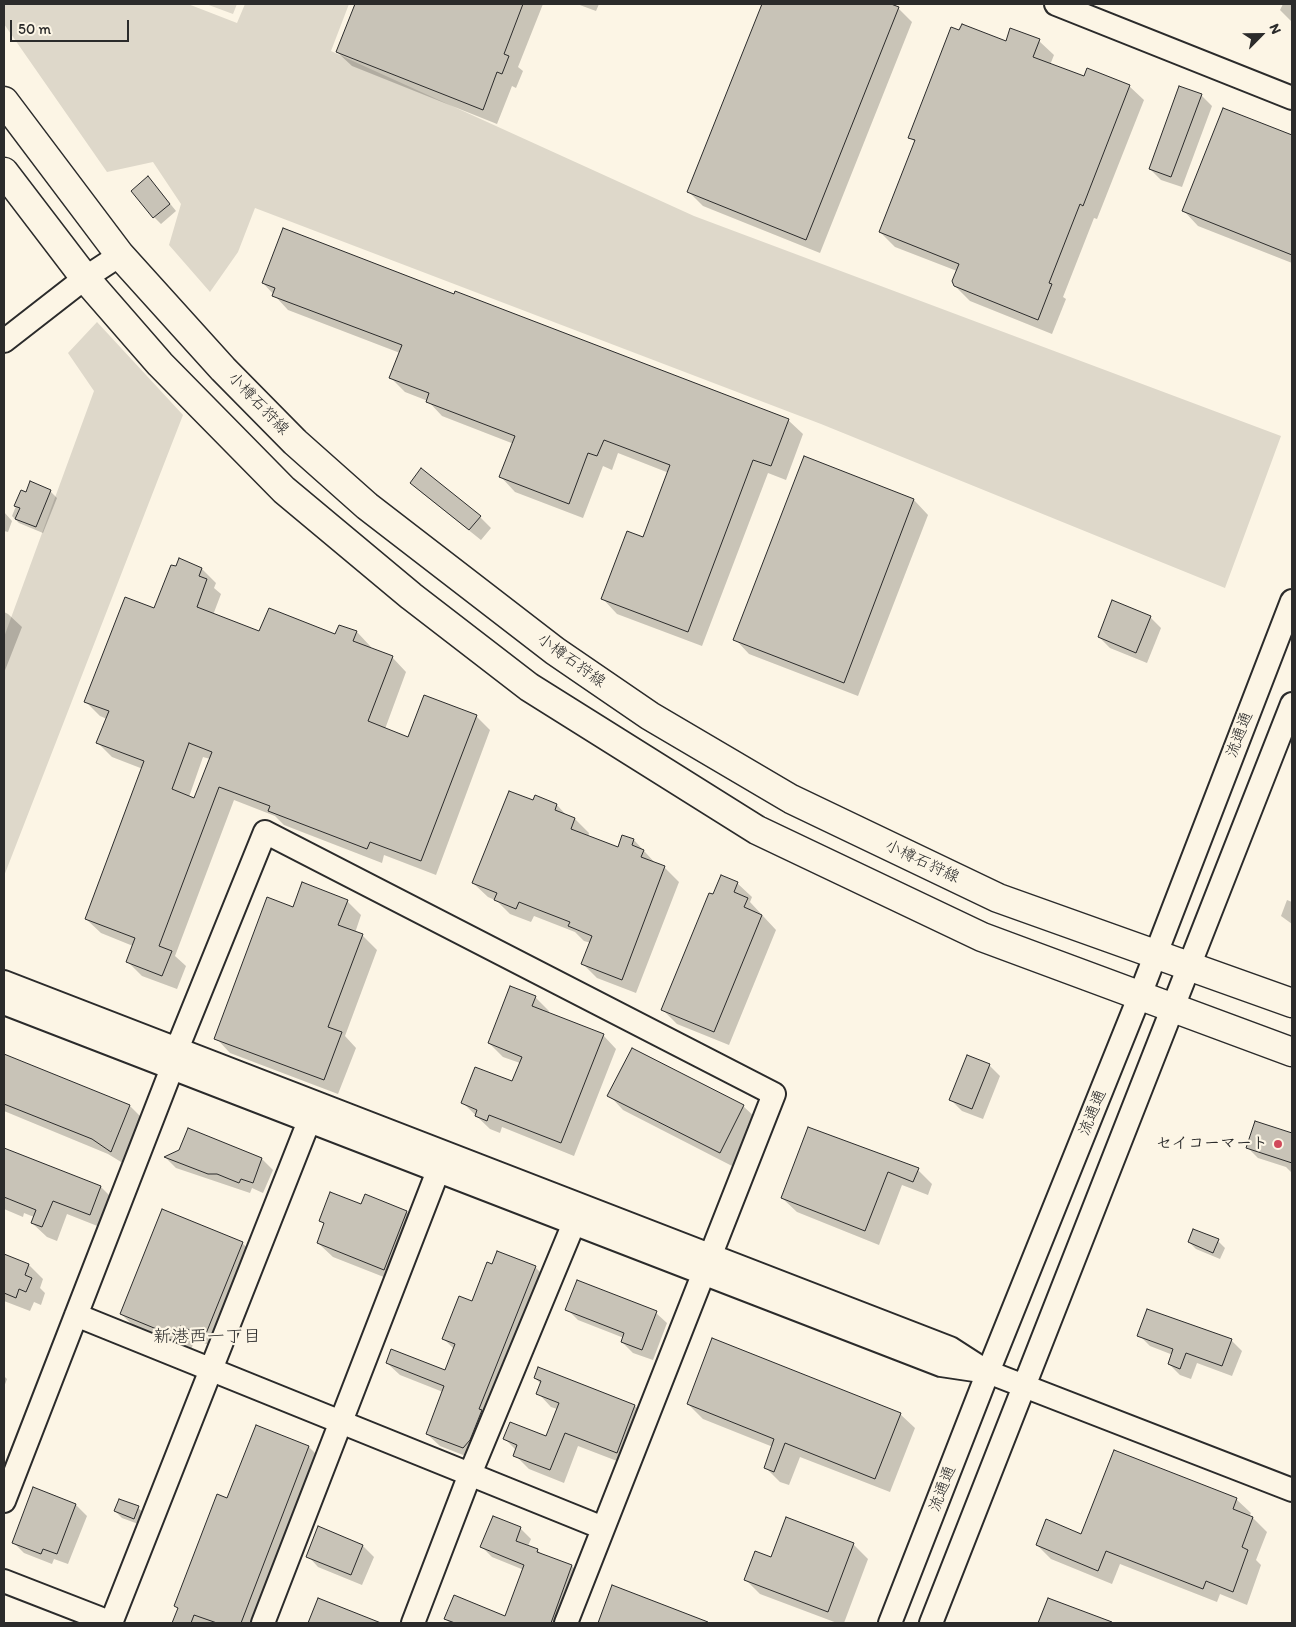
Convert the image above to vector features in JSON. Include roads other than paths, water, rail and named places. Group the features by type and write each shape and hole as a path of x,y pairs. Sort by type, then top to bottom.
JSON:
{"main road":[{"name":"小樽石狩線","path":"4,101 120,255 224,369 282,429 367,506 555,651 650,716 791,800 998,898 1292,1003"},
{"path":"4,172 85,278 160,364 284,490 411,596 529,687 757,830 982,937 1292,1052"}],"street":[{"path":"1056,4 1292,98"},
{"path":"4,341 85,278 120,255"},
{"name":"流通通","path":"890,1623 988,1372 1140,995 1292,601"},
{"path":"931,1623 1292,704"},
{"path":"4,1501 175,1059 266,832 774,1094 566,1623"},
{"path":"4,982 175,1059"},
{"path":"4,1003 175,1059 707,1264 950,1348 988,1372 1292,1490"},
{"path":"4,1581 111,1623 312,1112"},
{"path":"263,1623 441,1162"},
{"path":"413,1623 470,1474 578,1214"},
{"path":"76,1315 603,1528"}],"place":[{"name":"セイコーマート","path":"1278,1144"}],"district":[{"name":"新港西一丁目","path":"207,1337"}]}
